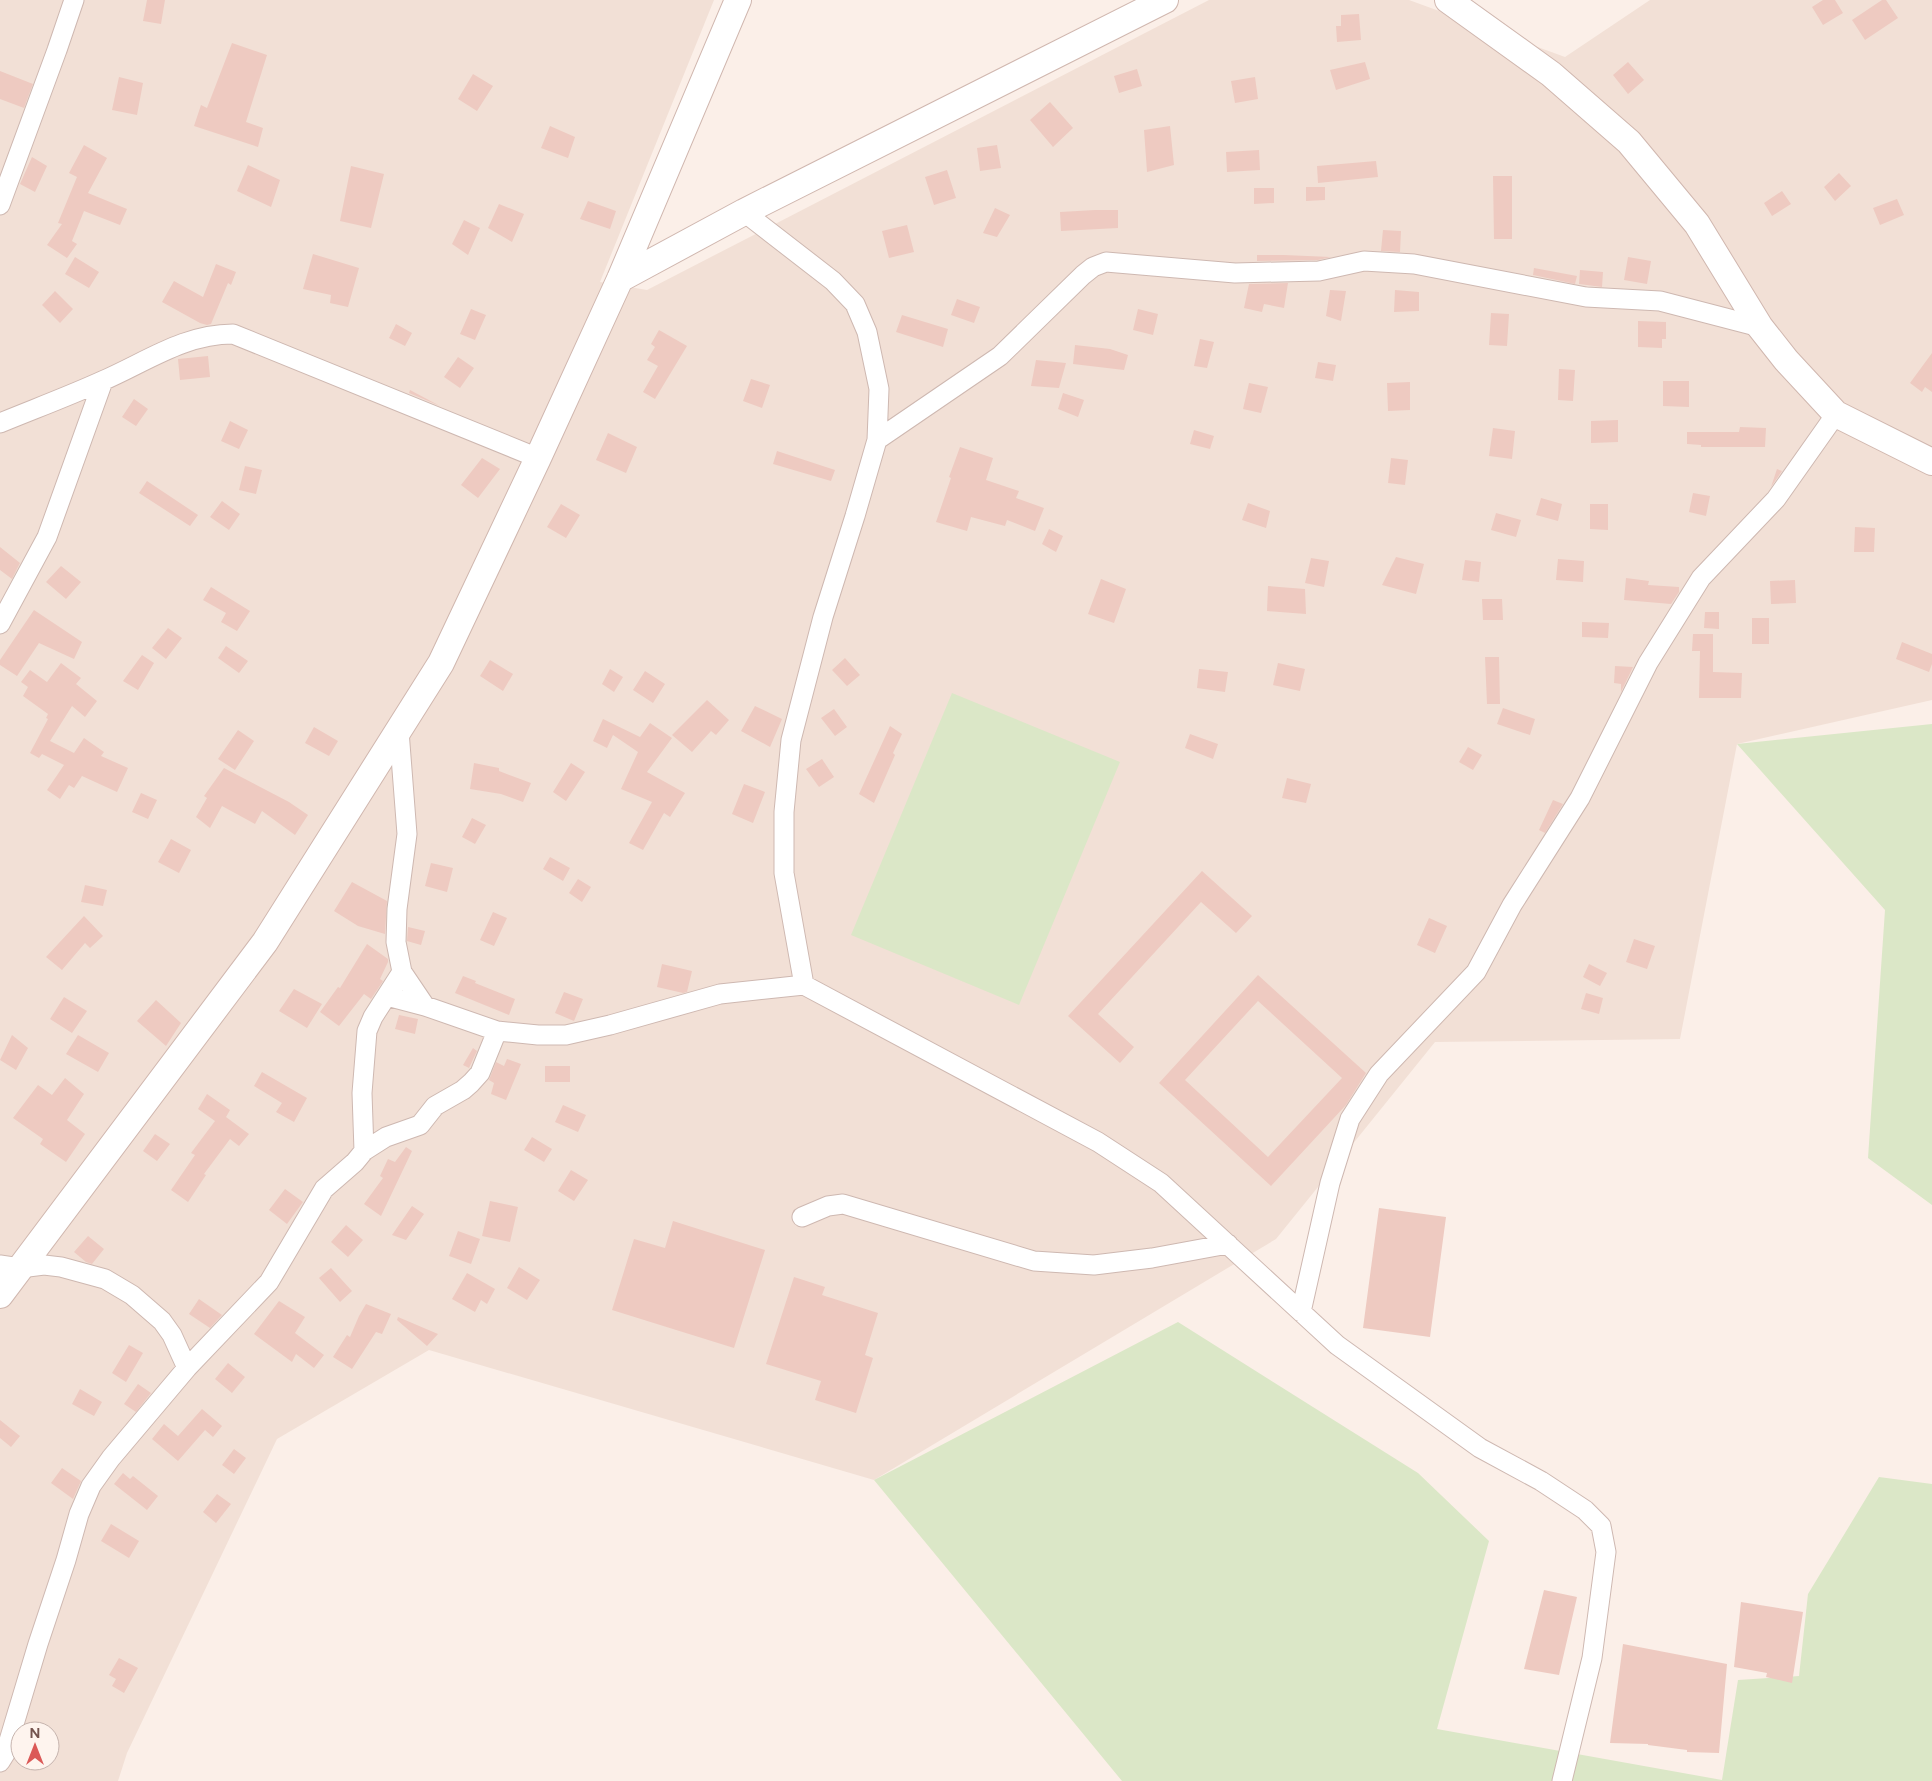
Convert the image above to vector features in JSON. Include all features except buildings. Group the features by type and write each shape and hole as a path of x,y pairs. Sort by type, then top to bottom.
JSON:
{"street":[{"path":"0,205 74,0"},
{"path":"0,1295 10,1266 265,942 441,663 620,279 738,0"},
{"path":"620,279 744,212 1165,0"},
{"path":"1448,0 1551,74 1629,142 1697,224 1760,327 1786,360 1836,414 1932,462"},
{"path":"744,212 832,281 855,304 868,332 879,389 877,440 823,617 791,740 784,812 784,873 804,985"},
{"path":"877,440 1000,356 1083,275 1093,267 1106,262 1235,273 1319,271 1364,261 1414,264 1586,297 1660,302 1760,327"},
{"path":"0,423 102,381 184,342 213,334 233,334 538,458"},
{"path":"0,624 47,537 102,381"},
{"path":"1301,1312 1330,1183 1350,1119 1379,1074 1476,972 1512,906 1580,798 1648,662 1700,578 1776,499 1836,414"},
{"path":"399,731 407,834 397,909 396,942 402,972 425,1006"},
{"path":"364,1151 362,1093 367,1031 373,1017 402,972"},
{"path":"387,996 425,1006 497,1031 538,1035 566,1034 610,1025 720,994 804,985 1098,1142 1161,1183 1337,1346 1480,1448 1540,1481 1585,1510 1601,1526 1606,1552 1592,1658 1562,1781"},
{"path":"2,1756 66,1560 79,1514 91,1486 111,1458 187,1368 269,1282 324,1189 355,1162 364,1151 386,1138 420,1125 435,1106 467,1086 480,1073 497,1031"},
{"path":"802,1217 828,1206 844,1204 1034,1261 1094,1265 1152,1258 1228,1244"},
{"path":"10,1266 44,1265 61,1267 105,1279 132,1295 162,1321 172,1335 187,1368"}],"shaded area":[{"path":"0,0 714,0 600,282 647,290 1209,0 1409,0 1565,57 1650,0 1932,0 1932,700 1737,744 1680,1039 1435,1042 1276,1239 874,1480 429,1350 277,1439 127,1753 118,1781 0,1781"}],"green space":[{"path":"952,693 1120,762 1019,1005 851,935"},
{"path":"1932,724 1932,1205 1868,1158 1885,910 1737,744"},
{"path":"1178,1322 1418,1473 1489,1541 1437,1729 1722,1780 1738,1680 1799,1676 1808,1594 1879,1477 1932,1484 1932,1781 1122,1781 874,1480"}]}
